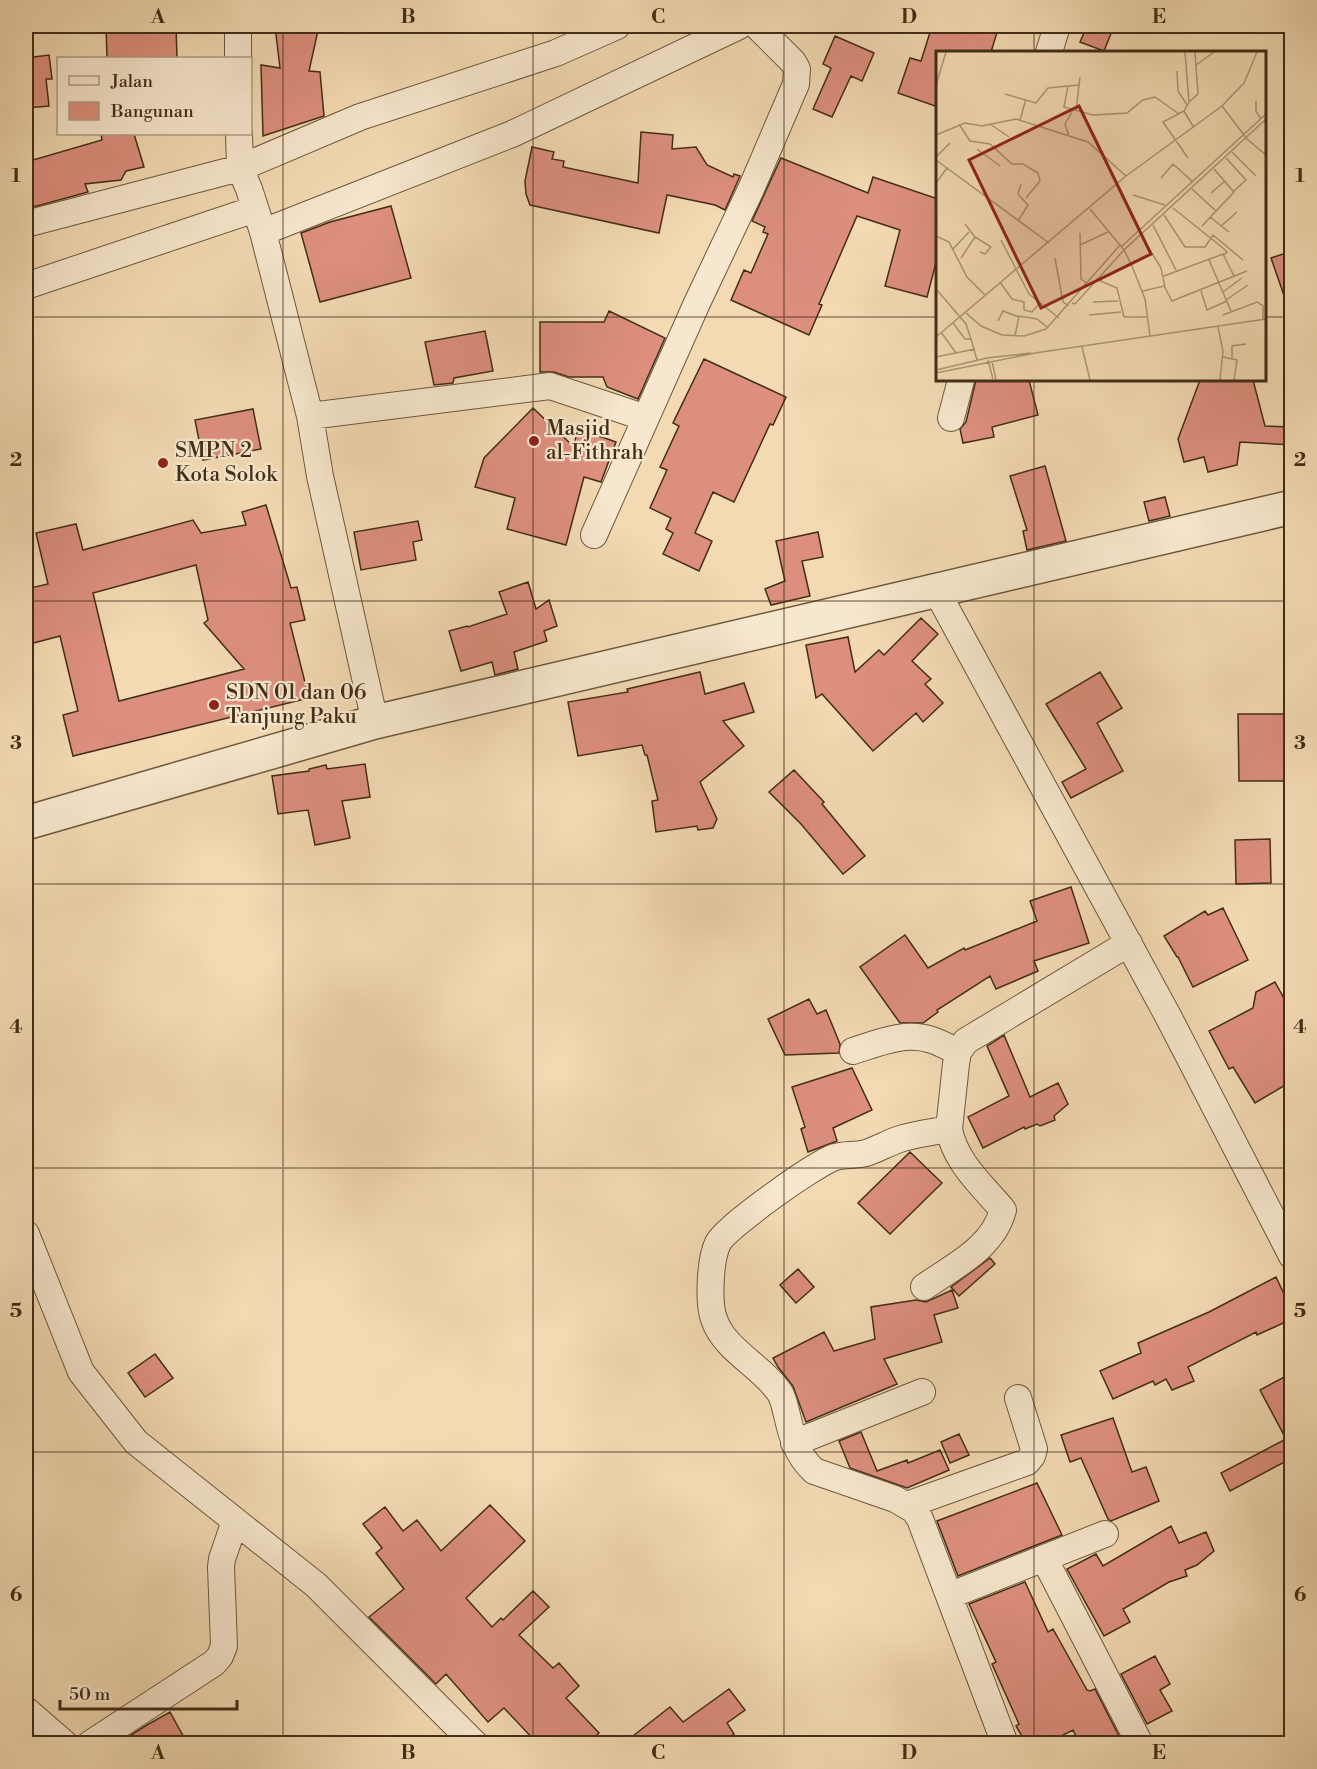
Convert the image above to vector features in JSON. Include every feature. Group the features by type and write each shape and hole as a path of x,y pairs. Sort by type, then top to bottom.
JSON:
{"street":[{"path":"238,26 238,57"},
{"path":"26,224 240,168 360,117 556,53 617,26"},
{"path":"26,286 259,220 512,134 739,26"},
{"path":"594,535 697,303 752,189 796,84 797,69 793,62 757,26"},
{"path":"1049,51 1057,26"},
{"path":"239,135 240,168 259,220 310,416 320,476 375,722"},
{"path":"951,418 962,381"},
{"path":"310,416 550,386 646,418"},
{"path":"26,824 375,722 1292,507"},
{"path":"936,590 1129,943 1292,1256"},
{"path":"924,1287 980,1247 1000,1224 1003,1210 963,1163 955,1150 949,1129 958,1052 966,1041 1129,943"},
{"path":"853,1051 893,1038 909,1036 932,1040 958,1052"},
{"path":"949,1129 900,1139 854,1156 833,1158 784,1187 721,1237 713,1257 711,1291 713,1317 719,1331 730,1345 762,1371 782,1396 794,1443 804,1462 814,1471 907,1505 914,1510 920,1519 951,1595 1005,1743"},
{"path":"26,1234 81,1372 136,1442 316,1585 475,1743"},
{"path":"794,1443 922,1392"},
{"path":"907,1505 1027,1462 1034,1449 1018,1398"},
{"path":"90,1743 213,1664 220,1656 224,1646 221,1567 235,1521"},
{"path":"951,1595 1105,1534"},
{"path":"1044,1558 1140,1743"},
{"path":"26,1710 56,1740"}],"building":[{"path":"106,26 176,26 177,57 107,57"},
{"path":"275,26 319,26 309,71 320,72 324,116 263,136 261,65 280,68"},
{"path":"932,26 999,26 991,51 936,51 936,106 898,93 910,58 921,61"},
{"path":"1087,26 1114,26 1104,51 1080,42"},
{"path":"835,36 874,53 862,81 851,76 832,117 813,109 831,68 823,64"},
{"path":"49,55 52,79 46,79 49,106 26,108 26,58"},
{"path":"641,132 673,135 672,149 696,147 707,165 733,177 734,174 740,176 725,210 715,205 667,195 659,233 530,205 525,181 532,147 554,152 552,159 564,161 563,167 638,183"},
{"path":"101,135 134,135 144,167 126,171 121,180 85,184 88,192 26,209 26,162 102,140"},
{"path":"781,158 868,193 873,177 936,198 936,263 927,297 885,286 900,230 857,216 819,304 822,305 809,335 731,300 744,270 751,273 768,234 763,232 765,227 752,221"},
{"path":"391,206 411,278 320,302 301,233 330,222"},
{"path":"1292,251 1292,309 1289,310 1271,258"},
{"path":"609,311 665,338 638,399 607,387 603,377 569,377 554,372 540,372 540,322 604,322"},
{"path":"485,331 493,371 454,378 453,383 434,385 425,342"},
{"path":"704,359 786,397 773,425 770,424 734,502 713,492 695,533 712,541 699,571 663,554 673,533 666,529 671,518 650,508 667,470 660,467 679,426 673,423"},
{"path":"976,381 1029,381 1038,415 992,427 994,437 963,443 960,429 966,422"},
{"path":"1200,381 1253,381 1265,426 1292,427 1292,445 1240,442 1237,465 1208,472 1204,457 1184,462 1178,439"},
{"path":"533,408 573,446 579,429 616,442 601,482 584,477 566,545 507,529 515,498 475,487 484,458"},
{"path":"253,409 261,449 203,460 195,420"},
{"path":"1045,466 1066,541 1027,550 1023,531 1027,530 1010,476"},
{"path":"1165,497 1170,516 1149,521 1144,502"},
{"path":"266,505 291,588 297,587 305,620 290,623 309,698 73,756 63,715 78,711 60,636 26,645 26,589 48,584 36,533 76,524 83,550 193,520 201,533 246,525 242,512","holes":["196,565 208,620 204,623 244,669 119,701 93,593"]},
{"path":"418,521 422,540 413,542 416,560 361,570 354,532"},
{"path":"818,532 823,557 802,561 810,596 771,605 765,589 785,581 776,541"},
{"path":"528,582 536,609 549,600 557,626 544,631 547,641 514,652 518,669 495,675 492,662 461,671 449,631 507,614 499,592"},
{"path":"921,618 938,634 912,661 931,679 925,684 943,703 923,722 916,713 873,751 822,694 816,698 806,645 848,637 855,672 879,650 884,655"},
{"path":"700,672 705,694 744,683 754,712 723,721 744,746 700,782 717,819 713,828 698,830 697,826 656,832 652,801 658,800 647,755 642,745 578,756 568,702 628,692 627,689"},
{"path":"1100,672 1122,708 1097,723 1123,771 1071,798 1062,782 1086,769 1046,704"},
{"path":"1238,714 1288,714 1292,726 1292,781 1239,781"},
{"path":"365,764 370,797 342,801 350,838 315,845 308,810 278,814 272,776 309,771 309,769 326,765 327,769"},
{"path":"794,770 824,802 822,804 865,856 843,874 801,824 769,792"},
{"path":"1270,839 1271,883 1236,884 1235,840"},
{"path":"1071,887 1089,943 1034,961 1038,971 996,989 990,976 937,1010 938,1012 923,1023 900,1023 860,967 905,935 928,968 964,948 965,950 1037,921 1030,901"},
{"path":"1223,908 1248,960 1193,987 1164,936 1205,911 1208,915"},
{"path":"1275,982 1292,1013 1292,1081 1255,1103 1233,1067 1229,1069 1209,1031 1253,1008 1256,992"},
{"path":"809,999 817,1014 826,1010 840,1044 839,1053 785,1055 768,1019"},
{"path":"1004,1035 1030,1097 1058,1083 1068,1104 1054,1116 1055,1120 1040,1126 1037,1124 1025,1129 1024,1127 983,1148 968,1117 1009,1096 987,1046"},
{"path":"852,1068 872,1110 833,1128 837,1141 808,1152 801,1129 805,1127 792,1087"},
{"path":"910,1152 942,1183 890,1234 858,1203"},
{"path":"990,1258 995,1264 959,1296 951,1287"},
{"path":"798,1269 814,1287 796,1303 780,1285"},
{"path":"1276,1277 1292,1311 1292,1319 1257,1335 1256,1332 1188,1367 1194,1381 1172,1390 1166,1379 1155,1385 1153,1381 1113,1399 1100,1371 1141,1353 1138,1343 1209,1312"},
{"path":"952,1290 958,1308 934,1315 942,1342 884,1359 897,1384 806,1422 793,1386 773,1358 824,1332 834,1351 875,1339 871,1307 916,1300 926,1302"},
{"path":"155,1354 173,1378 145,1397 128,1373"},
{"path":"1292,1373 1292,1458 1230,1491 1221,1473 1286,1439 1260,1390"},
{"path":"1113,1418 1132,1472 1146,1467 1159,1501 1111,1521 1108,1519 1081,1458 1070,1462 1061,1435"},
{"path":"861,1432 877,1471 907,1460 908,1463 940,1450 949,1470 907,1488 850,1468 839,1441"},
{"path":"959,1434 969,1455 950,1463 941,1442"},
{"path":"1037,1483 1062,1535 958,1576 937,1521"},
{"path":"490,1505 525,1541 466,1598 492,1627 501,1618 503,1620 533,1591 549,1607 519,1635 553,1668 559,1663 579,1686 566,1698 599,1733 588,1743 537,1743 504,1708 488,1722 446,1674 436,1684 369,1617 404,1589 376,1553 382,1548 363,1524 385,1507 403,1531 417,1520 441,1551"},
{"path":"1171,1526 1179,1543 1206,1532 1214,1551 1197,1565 1185,1570 1187,1576 1169,1582 1123,1609 1130,1622 1104,1636 1067,1569 1096,1554 1103,1566"},
{"path":"1025,1582 1048,1632 1053,1629 1087,1690 1095,1689 1120,1738 1109,1743 1079,1743 1073,1730 1047,1743 1026,1743 1016,1726 1019,1724 992,1664 996,1662 969,1604"},
{"path":"1155,1656 1170,1684 1160,1690 1172,1711 1147,1724 1121,1674"},
{"path":"729,1689 745,1710 727,1723 734,1734 721,1743 624,1743 670,1707 683,1722"},
{"path":"170,1712 187,1743 118,1743 147,1725"}],"place":[{"name":"Masjid al-Fithrah","path":"534,441"},
{"name":"SMPN 2 Kota Solok","path":"163,463"},
{"name":"SDN 01 dan 06 Tanjung Paku","path":"214,705"}]}
